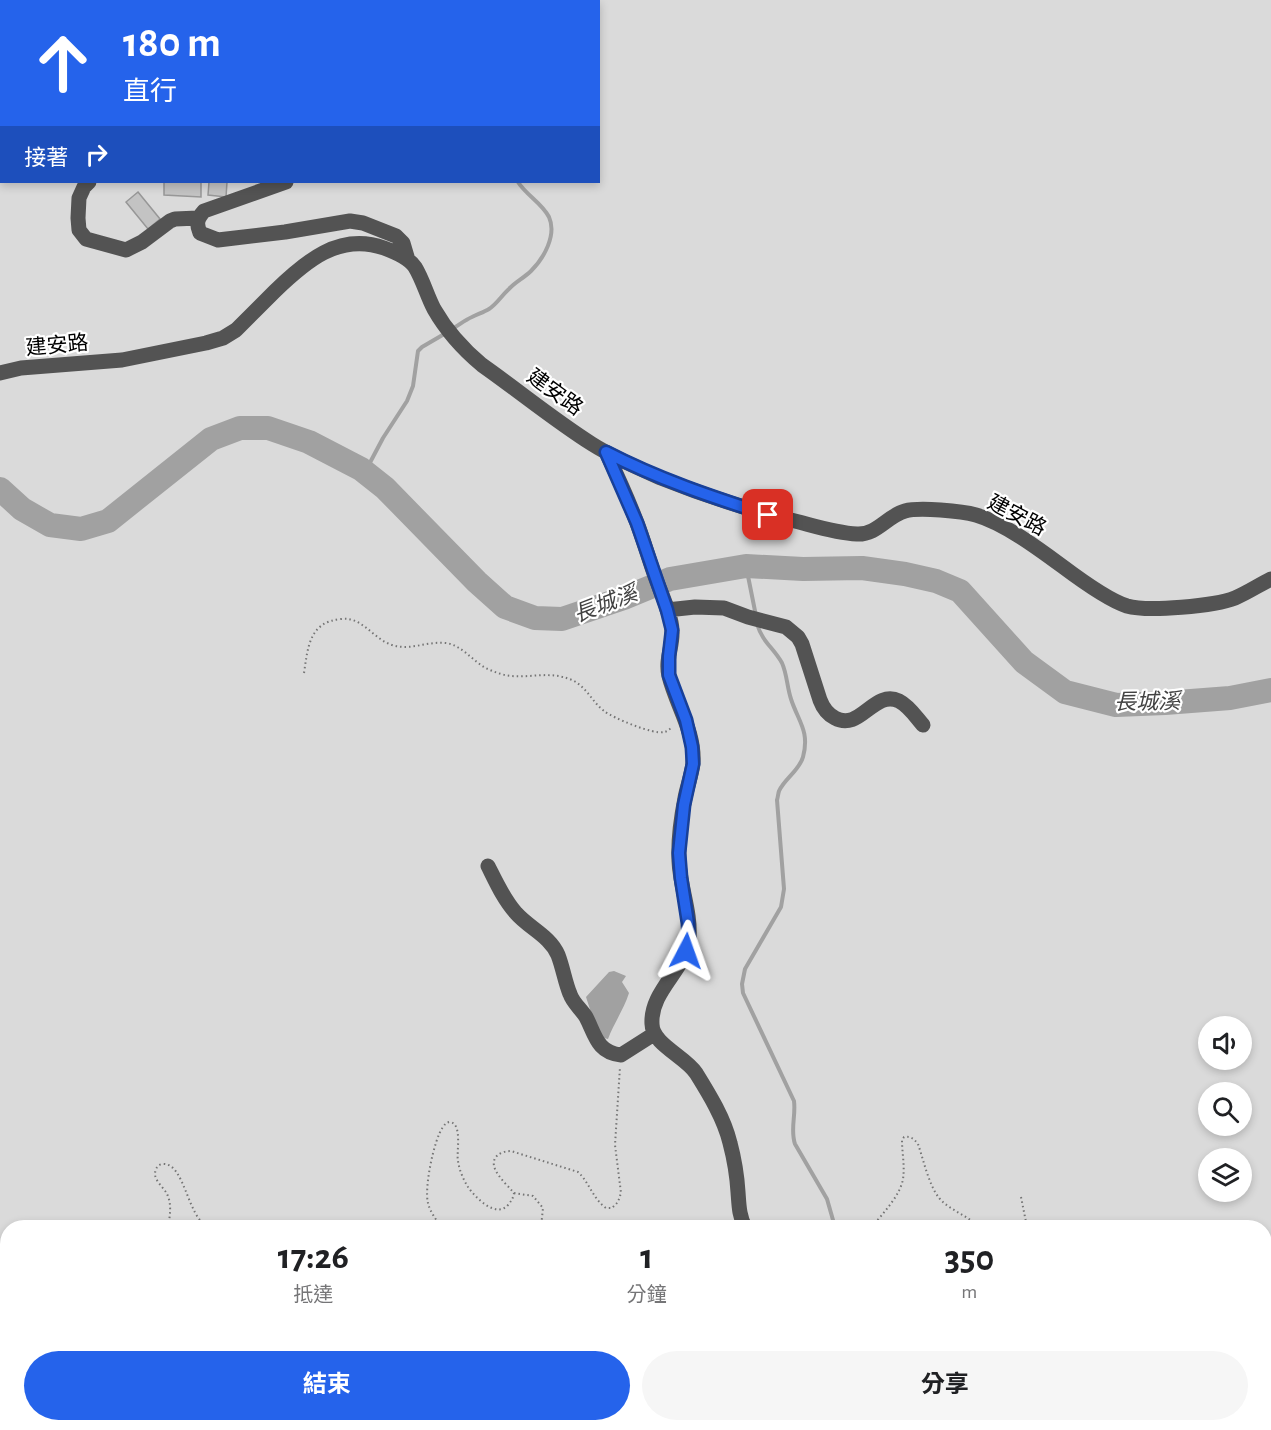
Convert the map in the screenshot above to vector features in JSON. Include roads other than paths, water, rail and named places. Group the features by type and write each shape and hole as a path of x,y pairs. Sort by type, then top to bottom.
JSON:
{"street":[{"path":"88,183 81,193 78,218 78,230 86,239 126,249 141,242 170,221 198,218"},
{"path":"283,183 204,211 198,218 197,225 200,233 218,240 350,221 363,223 396,236 403,243 408,260"},
{"name":"建安路","path":"0,373 21,368 122,360 223,338 236,330 304,264 323,252 341,245 358,243 379,246 397,253 415,267 440,318 466,350 482,365 568,428 606,452 639,469 688,489 768,515 859,535 877,529 905,511 943,511 977,515 1037,547 1088,585 1128,606 1156,608 1216,603 1235,598 1271,579"},
{"path":"606,452 637,523 665,605 672,630 669,675 686,720 692,747 693,764 684,805 679,864 689,939 681,962 657,1000 651,1026 654,1034 662,1043 692,1068 716,1109 730,1143 742,1220"},
{"path":"665,605 724,608 786,627 798,637 802,644 819,700 829,715 843,722 851,721 879,702 892,699 899,700 908,707 923,725"},
{"path":"488,866 515,913 553,945 560,960 569,993 585,1016 595,1039 605,1049 621,1055 654,1034"}],"waterway":[{"path":"452,329 492,307 511,287 531,271 548,246 551,231 549,217 519,183"},
{"path":"365,472 383,438 407,401 413,386 418,351 446,333"},
{"name":"長城溪","path":"0,489 22,509 50,525 81,529 108,521 211,439 240,428 268,428 309,442 361,469 385,488 477,582 505,607 535,618 562,619 624,598 670,579 746,566 803,569 862,568 936,581 960,591 1024,662 1065,692 1116,705 1230,698 1271,690"},
{"path":"746,566 756,616"},
{"path":"757,624 762,636 784,667 791,699 804,733 805,748 801,762 782,786 777,800 784,889 781,907 745,969 743,993 794,1101 795,1144 827,1199 833,1220"}]}
